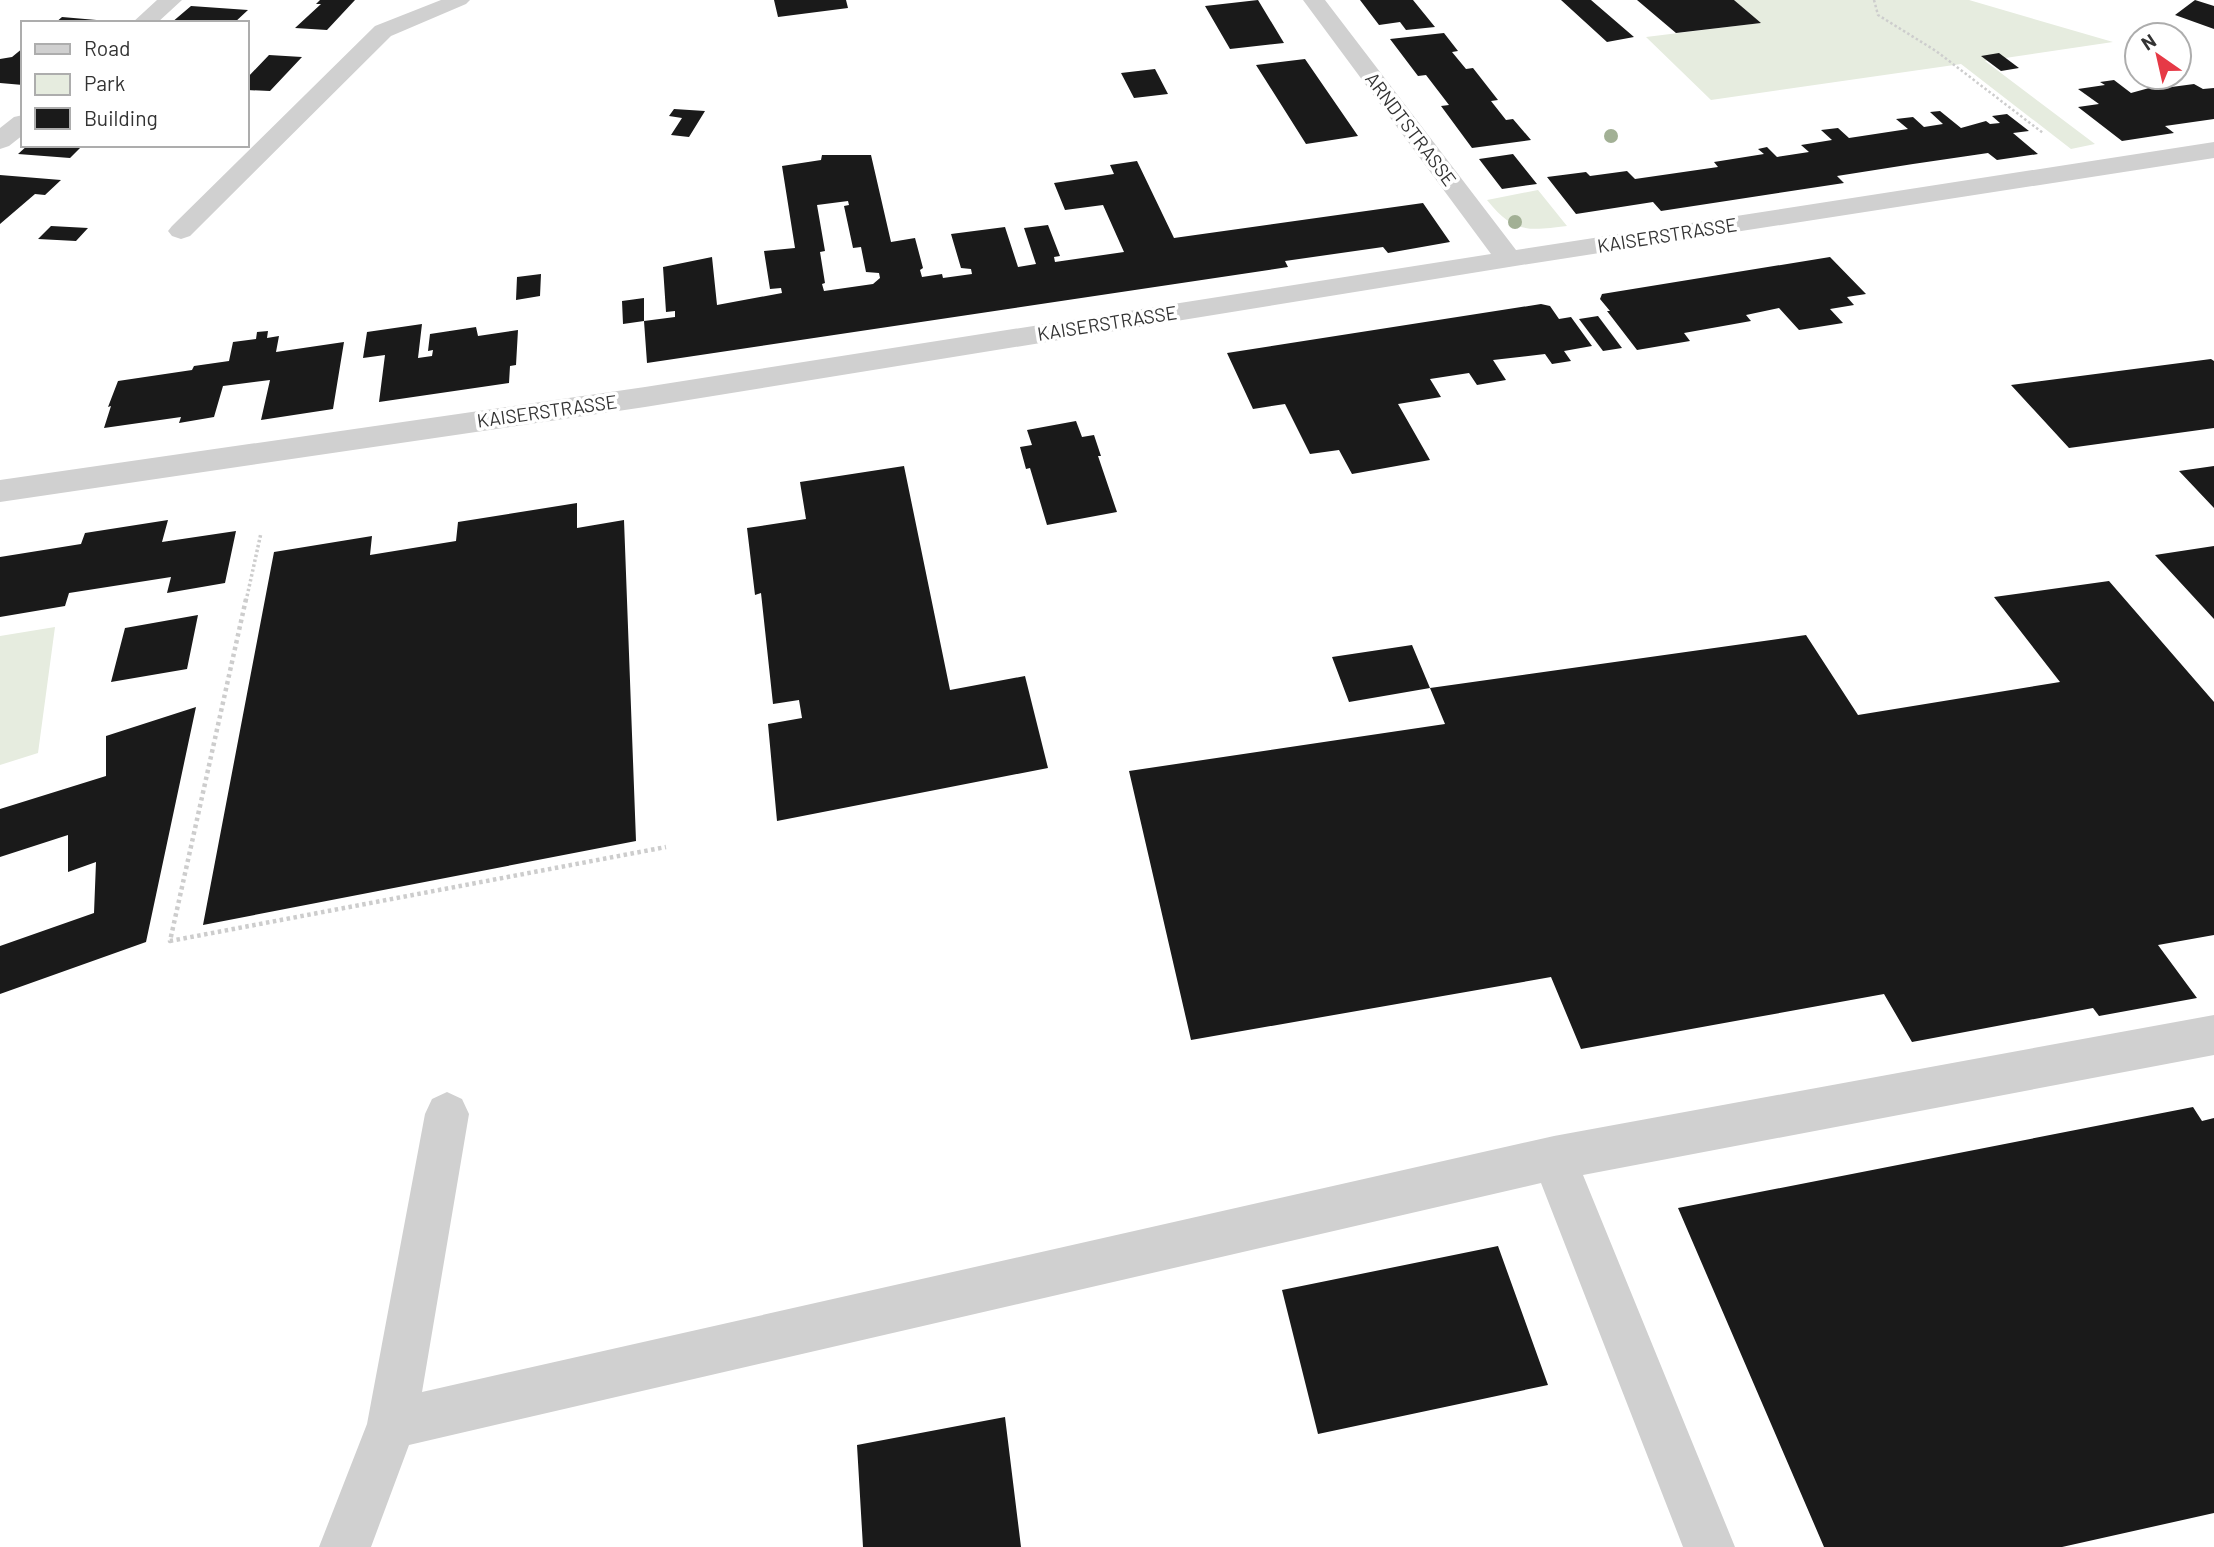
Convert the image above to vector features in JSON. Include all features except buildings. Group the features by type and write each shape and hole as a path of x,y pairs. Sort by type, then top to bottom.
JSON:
{"street":[{"path":"145,21 171,0"},
{"name":"ARNDTSTRASSE","path":"1314,0 1509,259"},
{"path":"0,141 21,124"},
{"name":"KAISERSTRASSE","path":"0,491 632,399 2214,150"}],"lane":[{"path":"181,231 383,31 459,0"},
{"path":"393,1424 1554,1158 2214,1035"},
{"path":"345,1547 393,1424 447,1114"},
{"path":"1554,1158 1709,1547"}],"path":[{"path":"1874,0 1878,15 1936,51 2090,170"},
{"path":"261,533 170,942 666,847"}],"green space":[{"path":"1734,0 1969,0 2113,42 1985,61 2095,144 2071,149 1961,64 1711,100 1646,37 1760,23"},
{"path":"1538,190 1567,226 1542,229 1522,227 1505,219 1487,200"},
{"path":"55,627 38,753 0,765 0,636"}]}
